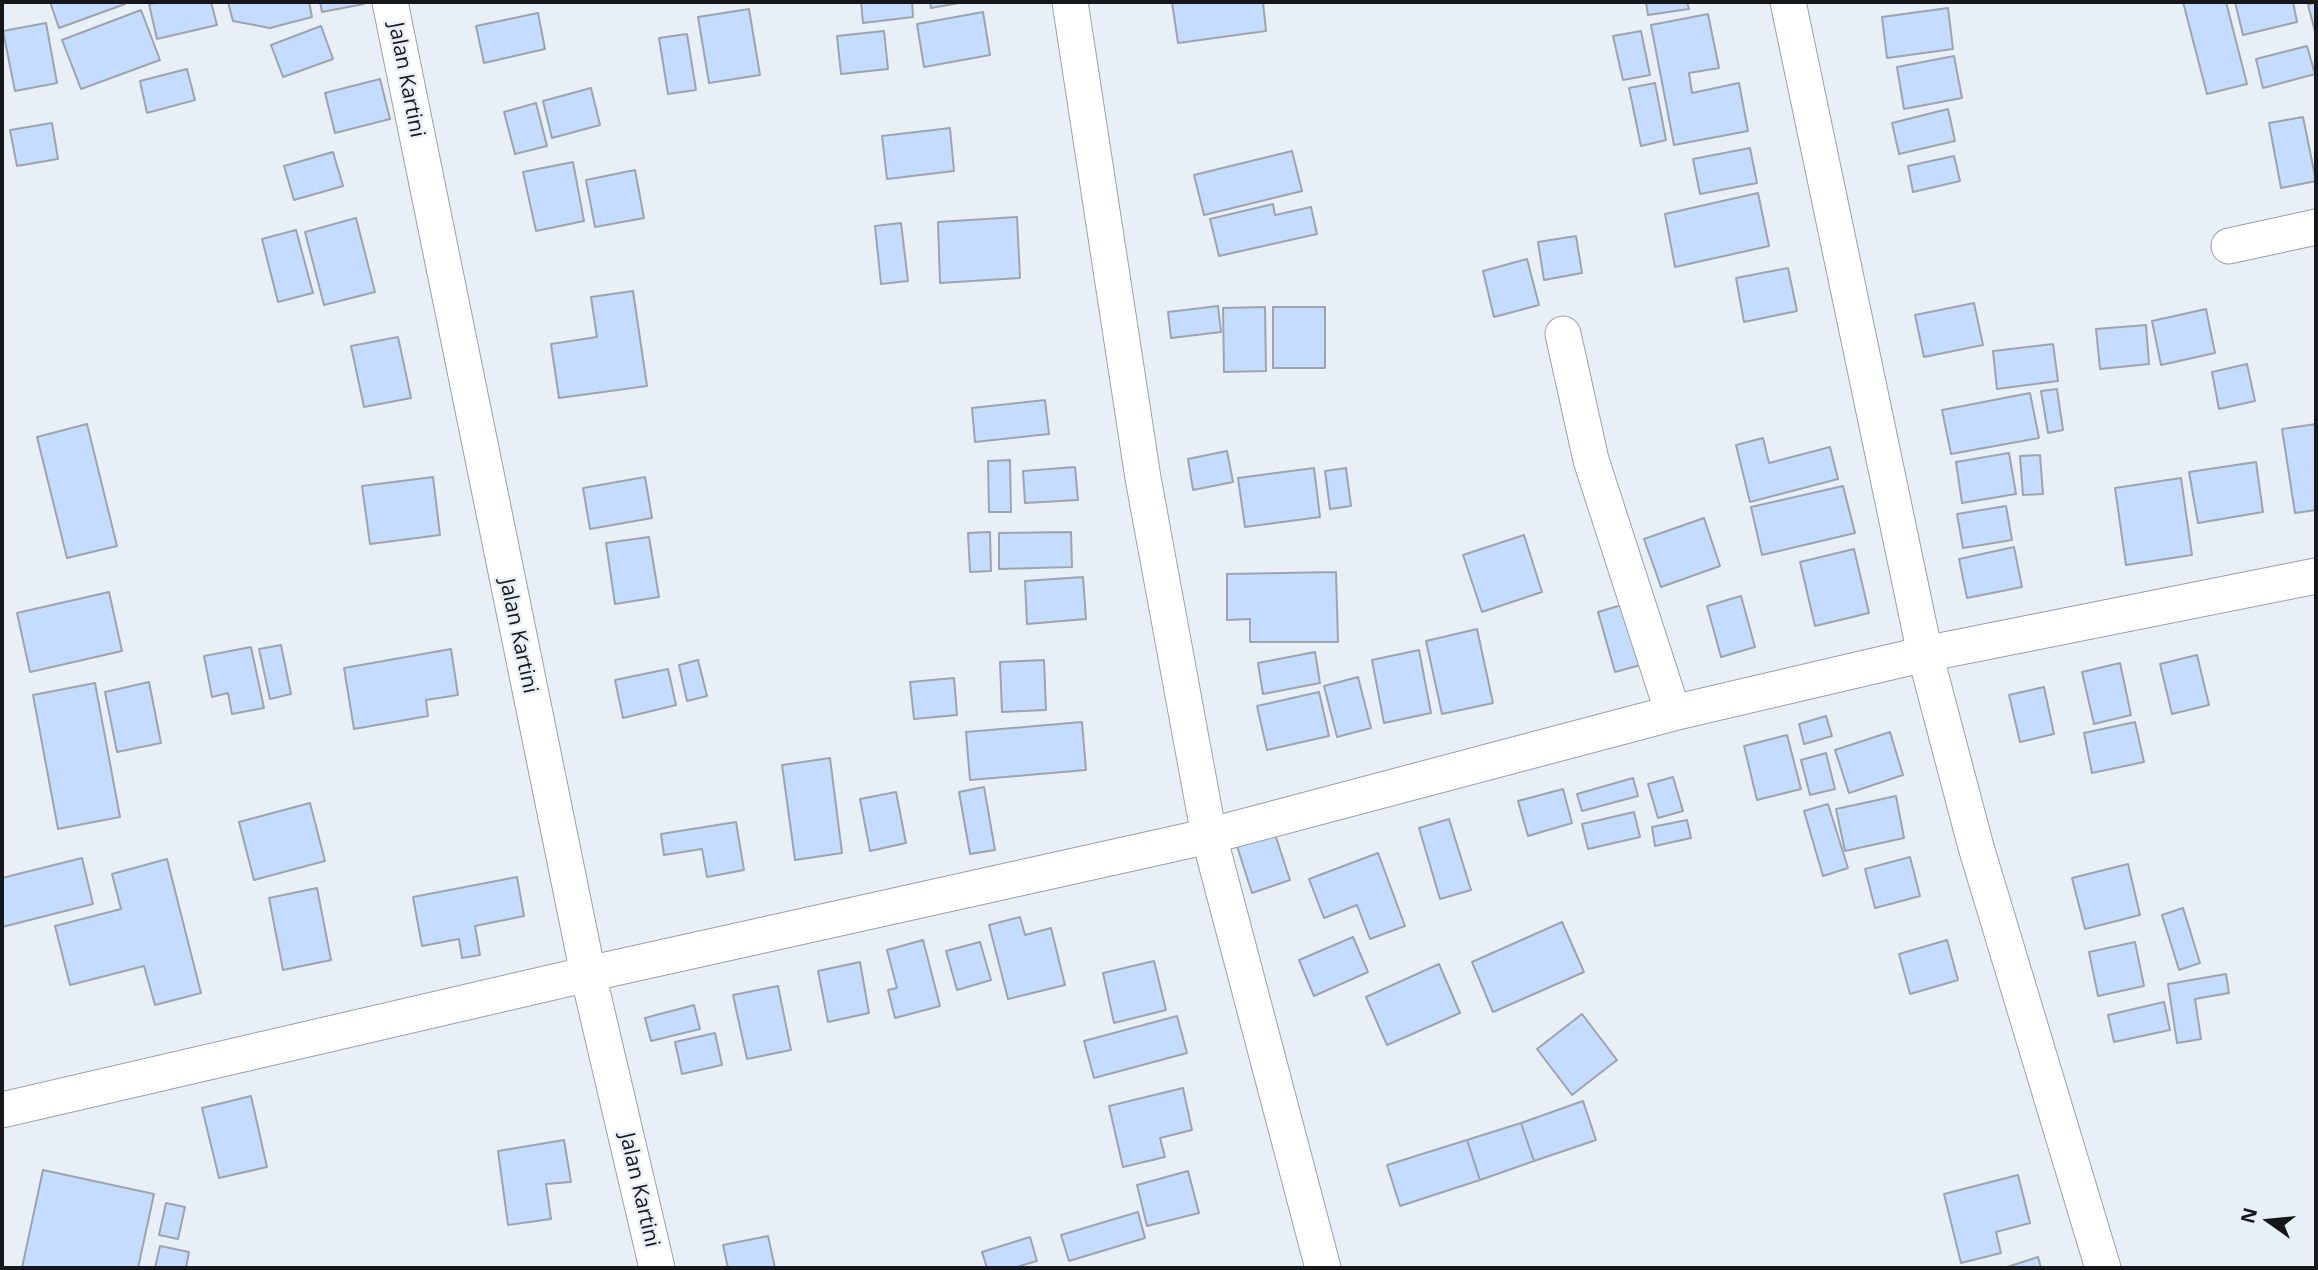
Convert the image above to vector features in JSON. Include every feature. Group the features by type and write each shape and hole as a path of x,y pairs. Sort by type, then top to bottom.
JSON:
{"street":[{"name":"Jalan Kartini","path":"390,2 588,974 657,1268"},
{"path":"1070,2 1143,478 1209,836 1323,1268"},
{"path":"1788,2 1925,653 1976,847 2103,1268"},
{"path":"2229,246 2316,227"},
{"path":"1563,334 1591,460 1673,713"},
{"path":"2,1110 588,974 1209,836 1673,713 1925,653 2316,576"}],"building":[{"path":"50,2 125,2 125,4 59,28"},
{"path":"211,2 217,25 157,39 149,4"},
{"path":"228,2 309,2 312,17 270,28 233,21"},
{"path":"320,2 363,2 364,4 322,12"},
{"path":"861,2 912,2 913,17 863,23"},
{"path":"930,2 965,2 931,8"},
{"path":"1172,2 1263,2 1266,31 1178,43"},
{"path":"1646,2 1687,2 1689,9 1648,15"},
{"path":"2183,2 2226,2 2247,84 2207,94"},
{"path":"2235,2 2293,2 2297,22 2243,35"},
{"path":"2316,2 2316,35 2308,5"},
{"path":"1948,8 1953,49 1887,58 1882,17"},
{"path":"749,9 760,75 709,83 698,17"},
{"path":"141,10 160,60 81,89 62,40"},
{"path":"983,12 990,55 924,67 917,24"},
{"path":"538,13 545,49 484,63 476,26"},
{"path":"1708,14 1719,68 1689,73 1692,93 1739,83 1748,131 1674,145 1651,25"},
{"path":"46,23 57,83 15,91 3,31"},
{"path":"321,26 333,59 283,77 271,45"},
{"path":"884,31 888,69 841,74 837,36"},
{"path":"1641,31 1650,75 1623,80 1613,36"},
{"path":"687,34 696,90 668,94 659,38"},
{"path":"2307,46 2315,74 2263,88 2256,59"},
{"path":"1954,56 1962,98 1904,109 1897,67"},
{"path":"187,69 195,100 147,113 140,81"},
{"path":"380,79 390,119 335,133 325,93"},
{"path":"1655,83 1666,140 1641,146 1629,88"},
{"path":"591,88 600,125 552,138 543,101"},
{"path":"536,103 547,146 515,154 504,112"},
{"path":"1948,109 1955,141 1899,154 1892,123"},
{"path":"2303,117 2316,181 2281,188 2269,123"},
{"path":"52,123 58,159 17,166 10,130"},
{"path":"950,128 954,171 887,179 882,136"},
{"path":"1750,148 1757,183 1700,194 1693,159"},
{"path":"1292,151 1302,191 1204,215 1194,175"},
{"path":"333,152 343,186 294,200 284,166"},
{"path":"1954,156 1960,181 1913,192 1908,166"},
{"path":"573,162 584,221 536,231 523,172"},
{"path":"635,170 644,218 595,227 586,180"},
{"path":"1758,193 1769,246 1675,267 1665,214"},
{"path":"1273,204 1275,215 1311,207 1317,234 1219,256 1210,219"},
{"path":"1017,217 1020,278 940,283 938,222"},
{"path":"356,218 375,292 324,305 305,232"},
{"path":"901,223 908,281 881,284 875,226"},
{"path":"296,230 313,293 278,302 262,239"},
{"path":"1576,236 1582,273 1544,280 1538,242"},
{"path":"1527,259 1539,305 1494,317 1483,271"},
{"path":"1788,268 1797,311 1744,322 1736,278"},
{"path":"633,291 647,386 559,398 551,344 597,337 591,297"},
{"path":"1974,303 1983,345 1924,357 1915,315"},
{"path":"1218,306 1221,332 1171,338 1168,312"},
{"path":"1265,307 1266,371 1224,372 1223,308"},
{"path":"1273,307 1325,307 1325,368 1273,368"},
{"path":"2206,309 2215,353 2161,365 2152,321"},
{"path":"2146,325 2149,364 2100,369 2096,329"},
{"path":"398,337 411,398 364,407 351,346"},
{"path":"2053,344 2058,381 1997,389 1993,351"},
{"path":"2247,364 2255,401 2219,409 2212,372"},
{"path":"2057,389 2063,430 2048,433 2041,391"},
{"path":"2030,393 2039,438 1951,454 1942,410"},
{"path":"1045,400 1049,434 975,442 972,408"},
{"path":"87,424 117,546 67,558 37,437"},
{"path":"2316,424 2316,510 2295,513 2282,429"},
{"path":"1763,438 1769,463 1830,447 1838,479 1750,502 1736,445"},
{"path":"1227,451 1233,482 1193,490 1188,459"},
{"path":"2009,453 2016,494 1962,503 1956,462"},
{"path":"2040,455 2043,494 2023,495 2020,456"},
{"path":"1010,460 1011,512 989,512 988,461"},
{"path":"2256,462 2263,512 2198,523 2189,472"},
{"path":"1075,467 1078,500 1025,503 1023,471"},
{"path":"1314,468 1320,517 1245,527 1238,478"},
{"path":"1346,468 1351,506 1330,509 1325,471"},
{"path":"433,477 440,535 370,544 362,486"},
{"path":"645,477 652,518 590,529 583,488"},
{"path":"2181,478 2192,555 2126,565 2115,488"},
{"path":"1843,486 1855,533 1762,555 1751,507"},
{"path":"2006,506 2012,540 1963,548 1957,514"},
{"path":"1704,518 1720,566 1661,587 1644,539"},
{"path":"990,532 991,571 970,572 968,533"},
{"path":"1071,532 1072,567 999,569 999,533"},
{"path":"1524,535 1542,592 1482,612 1463,555"},
{"path":"649,537 659,597 615,604 606,543"},
{"path":"2014,547 2022,587 1967,598 1959,559"},
{"path":"1854,549 1869,613 1815,626 1800,562"},
{"path":"1336,572 1338,642 1250,642 1250,619 1227,620 1227,574"},
{"path":"1083,577 1086,619 1027,624 1025,581"},
{"path":"109,592 122,651 30,672 17,613"},
{"path":"1741,596 1755,647 1721,657 1707,606"},
{"path":"1632,602 1648,663 1615,672 1598,612"},
{"path":"1477,629 1493,703 1442,714 1426,641"},
{"path":"281,645 291,694 270,699 259,649"},
{"path":"251,647 264,708 232,714 228,693 212,697 204,656"},
{"path":"451,649 458,695 426,700 428,716 354,729 344,668"},
{"path":"1419,650 1431,713 1384,723 1372,660"},
{"path":"1315,652 1320,683 1263,694 1258,663"},
{"path":"2197,655 2209,705 2172,714 2160,664"},
{"path":"698,660 707,696 687,701 679,665"},
{"path":"1044,660 1046,710 1002,712 1000,662"},
{"path":"2120,663 2131,715 2094,724 2082,672"},
{"path":"668,669 676,705 623,718 615,680"},
{"path":"1358,677 1371,728 1337,737 1324,686"},
{"path":"954,678 957,715 914,719 910,682"},
{"path":"149,682 161,743 117,752 105,692"},
{"path":"95,683 120,817 58,829 33,695"},
{"path":"2044,687 2054,734 2020,742 2009,695"},
{"path":"1319,692 1329,736 1267,750 1257,706"},
{"path":"1826,716 1832,736 1804,744 1799,724"},
{"path":"1082,722 1086,770 970,780 966,732"},
{"path":"2135,722 2144,762 2092,773 2084,733"},
{"path":"1890,732 1903,775 1849,793 1835,750"},
{"path":"1787,735 1801,789 1757,800 1744,746"},
{"path":"1826,753 1835,789 1810,795 1801,760"},
{"path":"830,758 842,853 795,860 782,765"},
{"path":"1673,777 1683,811 1658,818 1648,784"},
{"path":"1633,778 1638,796 1582,811 1577,794"},
{"path":"984,787 995,850 970,854 959,792"},
{"path":"1563,789 1572,823 1528,836 1518,801"},
{"path":"896,792 906,843 870,851 860,799"},
{"path":"1896,796 1904,838 1845,851 1836,809"},
{"path":"310,803 325,861 254,880 239,822"},
{"path":"1828,804 1848,868 1823,876 1804,811"},
{"path":"1634,812 1640,837 1588,849 1582,824"},
{"path":"1449,819 1471,890 1440,899 1419,828"},
{"path":"1687,820 1691,838 1655,846 1652,827"},
{"path":"736,822 744,870 707,877 702,849 664,855 661,834"},
{"path":"1275,834 1290,880 1252,893 1237,846"},
{"path":"1378,853 1405,926 1370,939 1357,905 1324,918 1309,879"},
{"path":"1910,857 1920,896 1875,908 1865,869"},
{"path":"82,858 93,904 2,927 2,878"},
{"path":"167,859 201,993 155,1005 144,966 70,985 55,926 121,909 112,874"},
{"path":"2128,864 2140,915 2085,929 2072,878"},
{"path":"517,877 524,916 475,926 480,955 462,958 459,939 422,946 413,897"},
{"path":"317,888 331,960 283,970 269,898"},
{"path":"2183,908 2200,963 2179,970 2162,915"},
{"path":"1020,917 1025,935 1051,928 1065,985 1008,999 989,925"},
{"path":"1562,922 1584,972 1493,1012 1472,962"},
{"path":"1353,937 1368,972 1314,996 1299,960"},
{"path":"923,940 940,1006 895,1018 888,990 897,988 887,950"},
{"path":"1947,940 1958,980 1910,994 1899,954"},
{"path":"980,942 991,980 957,990 946,951"},
{"path":"2135,942 2144,986 2098,996 2089,952"},
{"path":"1154,961 1166,1010 1114,1023 1103,973"},
{"path":"860,962 869,1013 828,1022 818,971"},
{"path":"1439,964 1460,1013 1387,1045 1366,997"},
{"path":"2226,974 2229,993 2195,999 2201,1039 2177,1043 2168,984"},
{"path":"778,986 791,1050 747,1059 733,995"},
{"path":"2164,1002 2170,1030 2114,1042 2108,1015"},
{"path":"694,1005 700,1029 651,1041 645,1018"},
{"path":"1582,1014 1617,1060 1572,1095 1537,1049"},
{"path":"1177,1016 1187,1053 1094,1078 1084,1041"},
{"path":"715,1033 722,1065 682,1074 675,1042"},
{"path":"1183,1088 1192,1130 1160,1138 1165,1157 1123,1167 1109,1106"},
{"path":"251,1096 267,1167 219,1178 202,1108"},
{"path":"1583,1101 1596,1140 1534,1161 1521,1123"},
{"path":"1521,1123 1534,1161 1480,1180 1467,1140"},
{"path":"564,1140 571,1182 546,1184 551,1219 508,1225 498,1151"},
{"path":"1467,1140 1480,1180 1400,1206 1387,1165"},
{"path":"43,1170 154,1194 138,1268 22,1268"},
{"path":"1188,1171 1199,1213 1147,1226 1137,1185"},
{"path":"2018,1175 2030,1223 1996,1232 2001,1253 1961,1263 1944,1194"},
{"path":"166,1203 185,1207 178,1239 159,1235"},
{"path":"1138,1212 1145,1238 1069,1261 1061,1235"},
{"path":"768,1236 775,1268 728,1268 723,1245"},
{"path":"1030,1237 1037,1261 1013,1268 987,1268 982,1252"},
{"path":"160,1246 189,1252 186,1268 155,1268"},
{"path":"2038,1257 2041,1268 2004,1268"}]}
